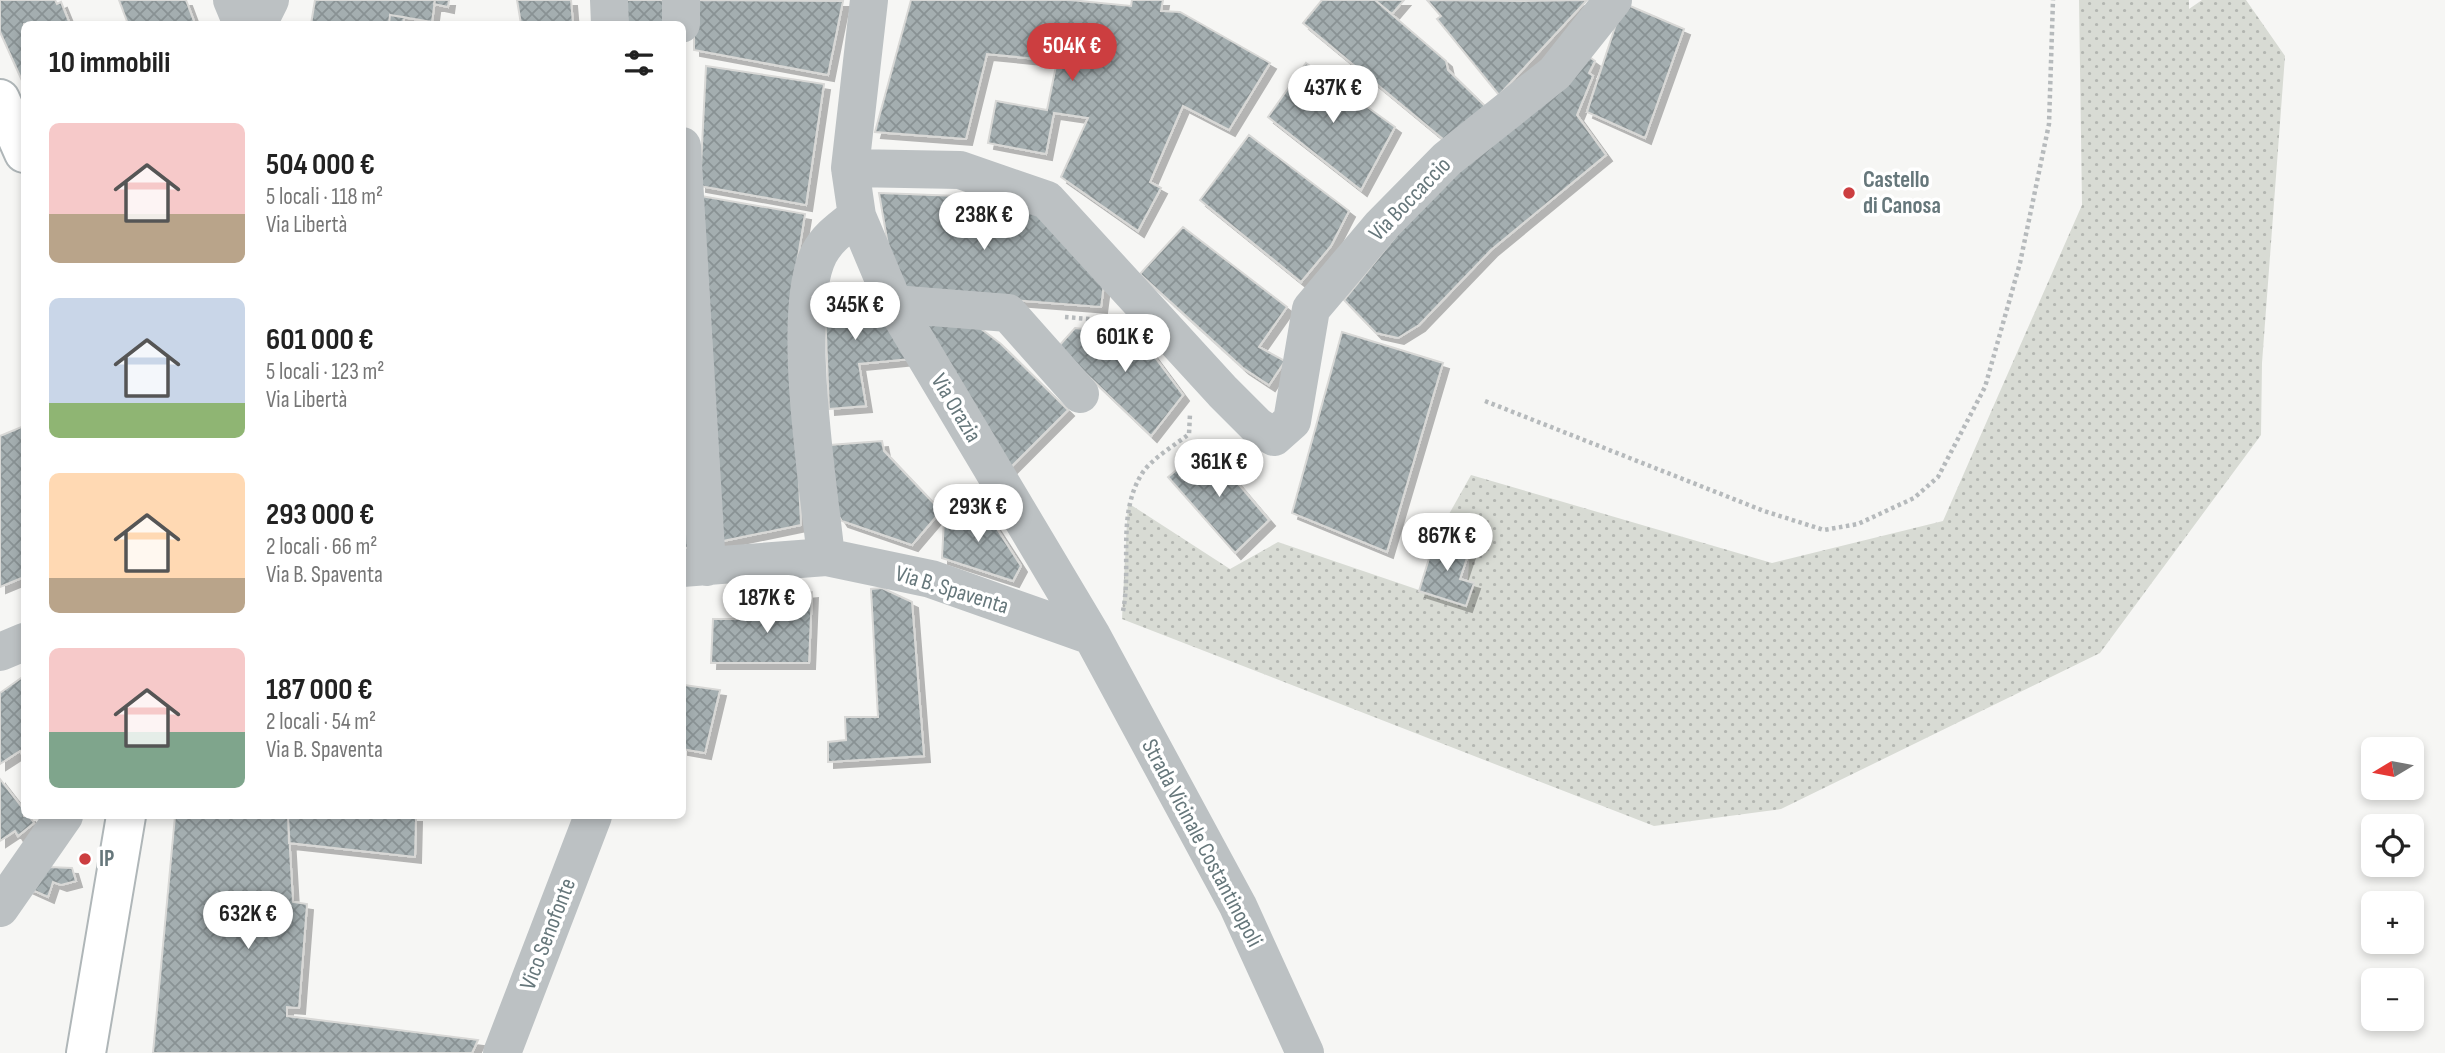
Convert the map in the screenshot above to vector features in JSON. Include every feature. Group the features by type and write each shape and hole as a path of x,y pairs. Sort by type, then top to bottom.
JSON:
{"street":[{"path":"232,0 241,21"},
{"path":"260,21 270,0"},
{"path":"609,0 610,21"},
{"path":"681,0 681,21"},
{"name":"Via Orazia","path":"869,0 849,169 857,216 894,304 1092,636"},
{"name":"Via Boccaccio","path":"1161,325 1257,426 1275,437 1292,421 1311,310 1381,226 1447,159 1555,73 1613,0"},
{"path":"0,99 21,146"},
{"path":"849,169 960,170 1046,200 1161,325"},
{"path":"826,557 808,385 809,284 818,255 829,238 857,216"},
{"path":"894,304 1008,313 1080,394"},
{"path":"686,358 690,571"},
{"name":"Via B. Spaventa","path":"690,571 826,557 931,579 1092,636"},
{"name":"Strada Vicinale Costantinopoli","path":"1092,636 1238,906 1305,1053"},
{"path":"0,652 21,643"},
{"path":"0,908 62,819"},
{"path":"86,1053 126,819"},
{"name":"Vico Senofonte","path":"502,1053 592,819"}],"path":[{"path":"1485,401 1764,511 1824,530 1858,524 1914,498 1938,477 1984,387 2020,263 2049,124 2053,0"},
{"path":"1008,313 1161,325"},
{"path":"1092,636 1122,619 1127,591 1128,503 1144,471 1189,434 1191,401"}],"shaded area":[{"path":"2079,0 2189,0 2189,9 2202,0 2246,0 2285,56 2262,363 2261,435 2100,653 1781,809 1654,826 1122,619 1128,503 1230,569 1278,542 1466,606 1470,549 1435,539 1471,475 1772,563 1943,521 2082,205"}],"building":[{"path":"0,0 55,0 57,4 61,2 69,21 21,21 21,78 0,32"},
{"path":"119,0 186,0 194,21 127,21"},
{"path":"315,0 435,0 432,21 390,15 389,21 312,21"},
{"path":"435,0 449,0 448,7 434,4"},
{"path":"517,0 571,0 573,21 520,21"},
{"path":"627,0 666,0 666,21 622,21"},
{"path":"694,0 843,1 828,75 694,50"},
{"path":"911,0 1070,0 1131,6 1132,0 1163,0 1161,11 1180,12 1270,63 1229,130 1183,106 1150,182 1161,188 1138,231 1061,177 1088,118 1054,113 1046,154 988,143 996,101 1047,110 1057,61 987,54 966,139 875,132"},
{"path":"1322,0 1375,0 1446,61 1448,70 1486,107 1449,144 1303,23"},
{"path":"1375,0 1404,0 1392,14"},
{"path":"1427,0 1587,0 1499,95 1437,19 1441,16"},
{"path":"1623,3 1684,29 1645,138 1587,112"},
{"path":"390,15 404,17 403,21 389,21"},
{"path":"1588,56 1595,61 1589,73 1593,76 1577,115 1606,155 1491,250 1419,325 1398,338 1376,333 1344,300 1436,187"},
{"path":"1306,63 1395,127 1361,190 1268,117"},
{"path":"706,66 824,84 806,205 700,186"},
{"path":"1249,135 1349,211 1331,246 1301,282 1200,200"},
{"path":"879,193 959,196 1040,214 1105,276 1101,307 896,291"},
{"path":"701,196 805,214 791,300 801,525 718,542"},
{"path":"1183,227 1287,307 1259,347 1285,361 1269,385 1243,368 1140,274"},
{"path":"824,284 864,284 911,359 859,364 866,406 829,409"},
{"path":"941,316 972,322 1001,344 1068,410 1008,470 922,328"},
{"path":"1075,328 1139,336 1183,395 1151,436 1058,347"},
{"path":"1342,332 1443,363 1387,552 1292,513"},
{"path":"21,427 21,578 0,587 0,436"},
{"path":"882,441 884,451 941,511 912,545 842,521 835,510 830,445"},
{"path":"1206,446 1269,520 1235,553 1168,477"},
{"path":"686,458 690,547 686,548"},
{"path":"981,504 1021,566 1013,581 942,558 944,519"},
{"path":"1435,539 1470,549 1460,579 1474,583 1466,606 1419,591"},
{"path":"882,588 912,602 924,756 828,762 828,742 846,740 845,717 878,717 871,589"},
{"path":"812,592 809,663 711,663 713,619 772,619 773,596"},
{"path":"21,678 21,752 0,764 0,693"},
{"path":"686,685 720,690 705,753 686,750"},
{"path":"0,779 21,806 21,819 31,819 34,823 18,836 15,831 0,841"},
{"path":"175,819 288,819 293,902 307,904 299,1008 287,1007 287,1016 478,1040 472,1053 153,1053"},
{"path":"288,819 416,819 415,857 289,843"},
{"path":"48,867 72,868 76,881 61,885 53,882 48,897 28,888"}],"place":[{"name":"Castello di Canosa","path":"1849,193"},
{"name":"IP","path":"85,859"}]}
